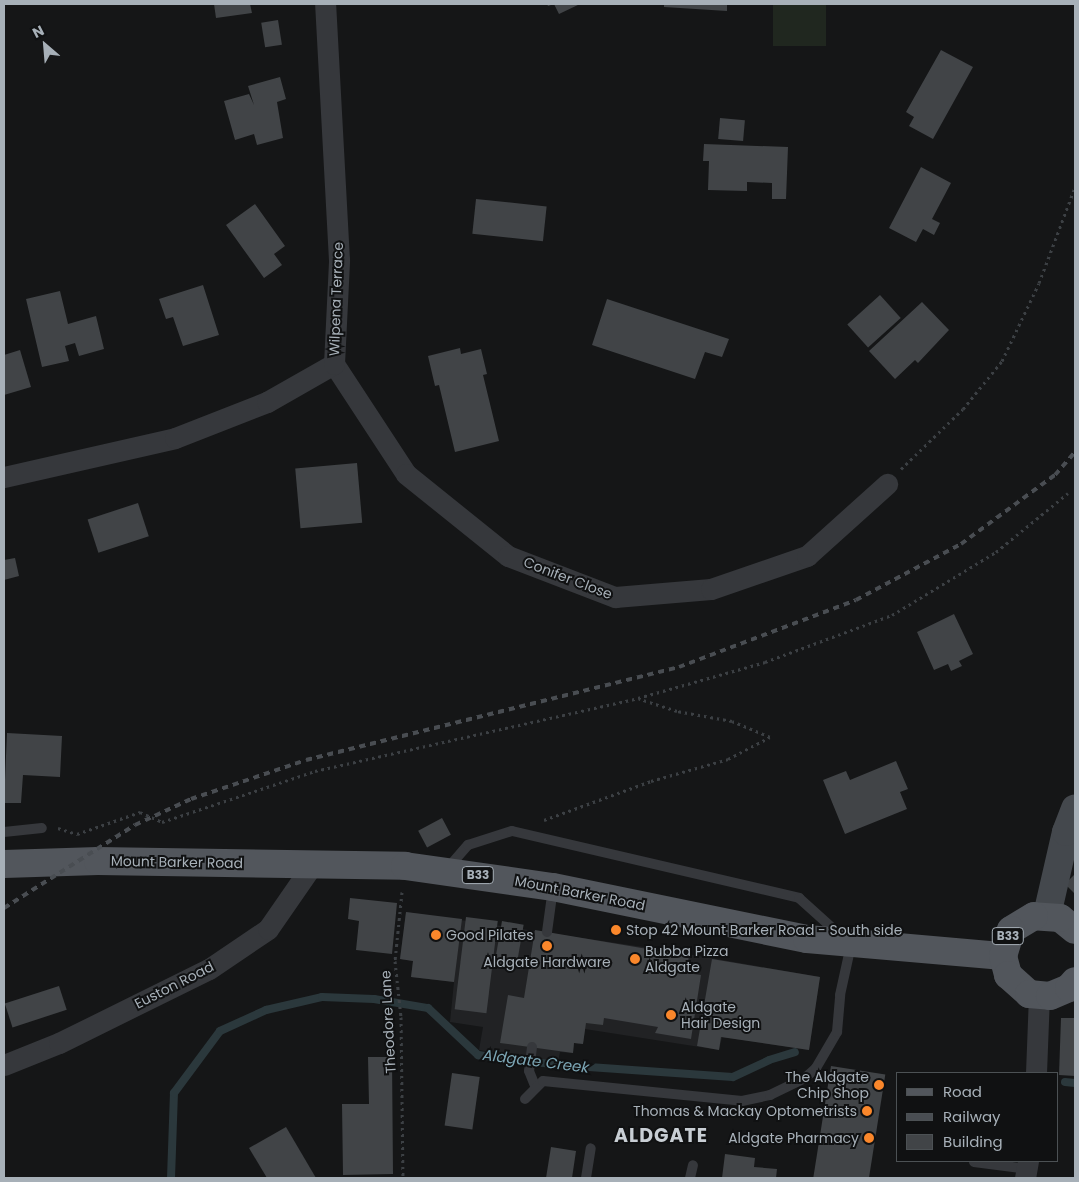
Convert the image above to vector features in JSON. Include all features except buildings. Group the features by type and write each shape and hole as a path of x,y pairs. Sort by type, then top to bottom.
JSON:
{"main road":[{"path":"1075,808 1066,832 1047,915 1060,918 1075,930"},
{"name":"Mount Barker Road","path":"4,864 313,864 405,866 446,870 553,887 807,939 1003,956"},
{"name":"B33","path":"1039,996 1020,989 1013,982 1003,956 1012,930 1034,916 1047,915"},
{"path":"1039,996 1060,993 1075,981"}],"street":[{"name":"Wilpena Terrace","path":"4,477 175,438 267,402 334,364 339,260 325,4"},
{"name":"Conifer Close","path":"334,364 406,474 508,556 615,597 711,589 807,556 886,484"},
{"name":"Euston Road","path":"4,1065 59,1043 209,969 268,929 313,864"},
{"path":"1037,1064 1039,996"}],"lane":[{"path":"4,832 42,828"},
{"path":"446,870 468,845 512,831 799,898 829,928 851,942 840,995 837,1032 816,1068 797,1082 770,1095 742,1102 543,1081 524,1099"},
{"path":"547,932 553,887"},
{"path":"532,1047 529,1071 536,1088"},
{"path":"586,1178 591,1148"},
{"path":"974,1162 1027,1169"},
{"path":"690,1178 693,1165"}],"path":[{"path":"886,484 962,409 1002,361 1039,283 1075,187"},
{"path":"42,828 60,828 77,834 140,812 162,822 315,771 638,698 765,662 892,615 996,552 1068,493"},
{"path":"512,831 651,781 728,759 770,737 732,721 677,711 638,698"},
{"name":"Theodore Lane","path":"403,1178 402,1016 400,988 395,961 405,866"}],"shaded area":[{"path":"773,4 826,4 826,46 773,46"},
{"path":"406,912 670,951 820,977 809,1050 722,1037 719,1050 585,1029 583,1044 574,1043 573,1053 560,1052 558,1062 479,1050 483,1027 450,1022 454,982 411,977 413,961 400,959"}],"waterway":[{"name":"Aldgate Creek","path":"171,1178 174,1093 220,1031 266,1010 322,997 374,999 428,1008 478,1055 560,1065 733,1077 769,1060 795,1052"},
{"name":"Aldgate Creek","path":"1065,1082 1075,1083"}],"railway":[{"path":"4,908 135,825 191,799 306,760 679,667 856,600 961,544 1055,475 1075,452"}],"place":[{"name":"Stop 42 Mount Barker Road - South side","path":"616,930"},
{"name":"Good Pilates","path":"436,935"},
{"name":"Aldgate Hardware","path":"547,946"},
{"name":"Bubba Pizza Aldgate","path":"635,959"},
{"name":"Aldgate Hair Design","path":"671,1015"},
{"name":"The Aldgate Chip Shop","path":"879,1085"},
{"name":"Thomas & Mackay Optometrists","path":"867,1111"},
{"name":"Aldgate Pharmacy","path":"869,1138"}],"district":[{"name":"ALDGATE","path":"661,1136"}]}
